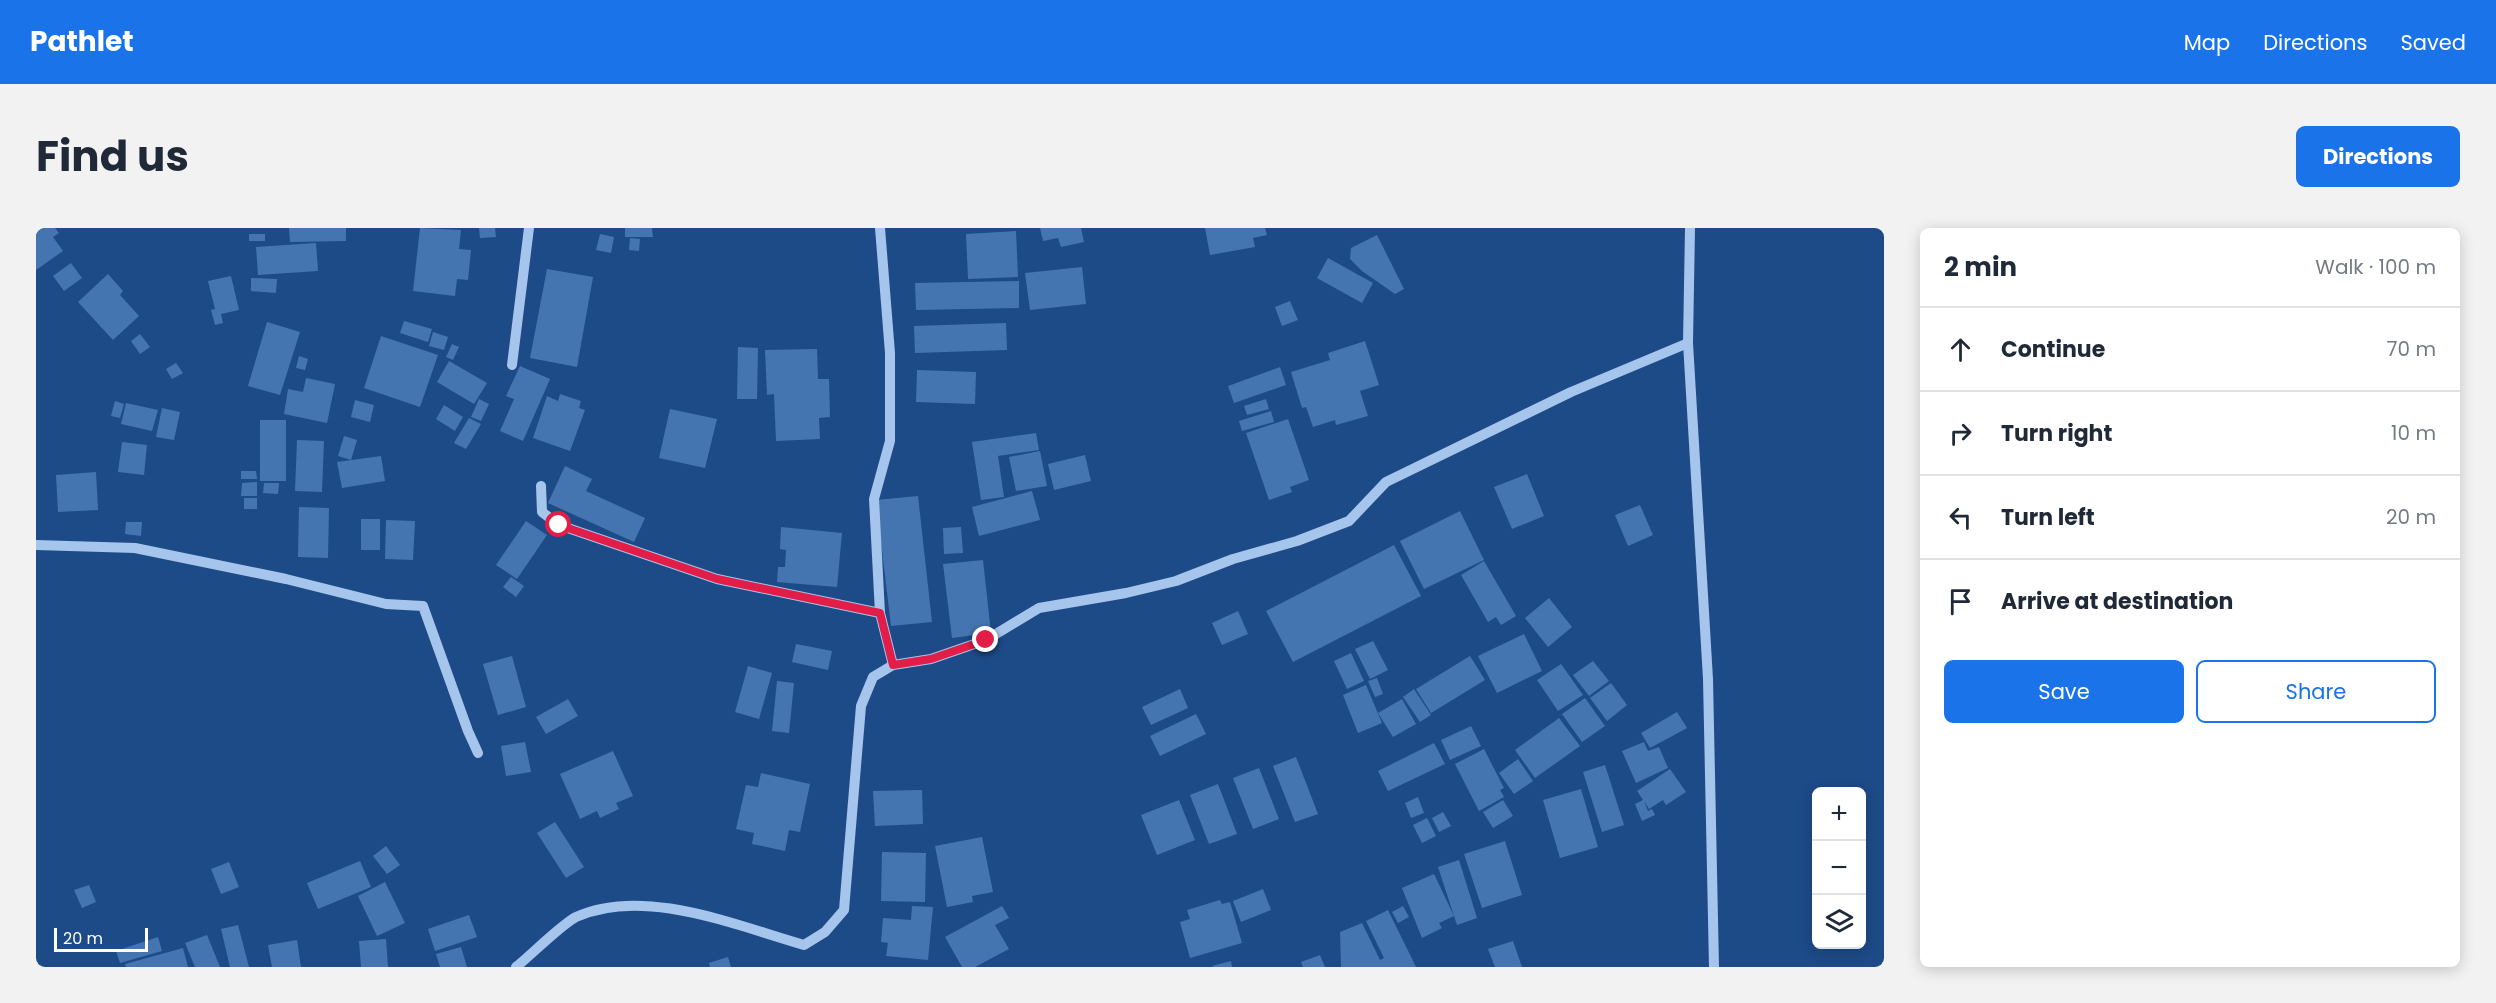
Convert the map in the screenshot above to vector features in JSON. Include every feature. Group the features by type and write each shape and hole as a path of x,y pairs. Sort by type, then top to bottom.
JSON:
{"street":[{"path":"512,365 529,228"},
{"path":"880,228 890,353 890,441 874,499 880,613 893,665"},
{"path":"1690,228 1688,343 1707,679 1714,967"},
{"path":"516,967 575,917 615,905 665,906 804,945 825,932 844,910 861,706 873,677 893,665 931,659 986,640 1039,608 1126,593 1176,580 1233,559 1297,541 1348,520 1386,482 1571,392 1688,343"},
{"path":"541,486 542,512 559,525 717,579 880,613"},
{"path":"36,545 135,548 286,579 386,604 423,606 478,753"}],"building":[{"path":"36,228 55,228 59,233 53,237 63,251 36,270"},
{"path":"289,228 346,228 346,241 290,242"},
{"path":"420,228 461,230 459,249 471,250 468,280 457,279 455,296 413,291"},
{"path":"479,228 495,228 496,237 480,238"},
{"path":"625,228 652,228 653,237 625,237"},
{"path":"1040,228 1081,228 1084,242 1061,247 1058,238 1043,241"},
{"path":"1205,228 1265,228 1267,235 1253,238 1255,247 1210,255"},
{"path":"1016,231 1018,277 968,279 966,234"},
{"path":"249,234 265,234 265,241 249,241"},
{"path":"600,234 614,237 611,253 596,250"},
{"path":"1377,235 1404,289 1395,294 1362,271 1350,259 1351,248"},
{"path":"630,238 640,239 639,251 629,250"},
{"path":"316,243 318,271 258,275 256,247"},
{"path":"1328,258 1373,283 1362,303 1317,278"},
{"path":"71,263 82,278 64,291 53,276"},
{"path":"1082,267 1086,304 1030,310 1025,273"},
{"path":"547,269 593,277 577,367 530,358"},
{"path":"108,274 123,291 120,295 139,316 113,340 78,302"},
{"path":"231,276 239,310 221,314 223,323 215,325 211,310 215,309 208,281"},
{"path":"251,278 277,279 276,293 251,291"},
{"path":"1019,281 1019,308 916,310 915,283"},
{"path":"1290,301 1298,320 1282,326 1275,307"},
{"path":"404,321 432,329 428,342 400,333"},
{"path":"267,322 300,332 280,395 248,386"},
{"path":"1006,323 1007,350 915,353 914,326"},
{"path":"433,332 448,337 444,350 429,346"},
{"path":"140,334 150,347 140,354 131,341"},
{"path":"381,336 438,355 420,407 364,388"},
{"path":"1365,341 1379,385 1360,391 1368,416 1336,425 1335,420 1313,427 1306,407 1302,408 1291,372 1330,360 1328,353"},
{"path":"452,344 459,347 453,360 446,357"},
{"path":"738,347 758,348 757,399 737,399"},
{"path":"817,349 818,379 829,379 830,417 819,418 820,439 776,441 774,394 767,395 765,350"},
{"path":"299,356 308,359 305,370 296,368"},
{"path":"449,361 487,383 474,404 437,382"},
{"path":"176,363 183,373 172,379 166,369"},
{"path":"520,366 550,379 523,441 500,431 514,399 506,396"},
{"path":"1280,367 1286,385 1234,403 1228,386"},
{"path":"917,370 976,372 975,404 916,402"},
{"path":"306,378 335,384 327,423 284,414 288,389 303,392"},
{"path":"560,394 581,401 579,408 585,410 570,451 533,438 547,396 558,401"},
{"path":"479,399 489,404 481,421 471,417"},
{"path":"1266,399 1269,409 1247,415 1244,406"},
{"path":"355,400 374,405 370,422 351,417"},
{"path":"115,401 124,404 120,418 111,416"},
{"path":"126,403 158,410 152,431 121,424"},
{"path":"444,405 463,417 455,431 436,419"},
{"path":"162,408 180,412 174,440 156,437"},
{"path":"670,409 717,419 705,468 659,458"},
{"path":"1271,411 1274,422 1242,431 1239,421"},
{"path":"469,418 481,424 466,449 454,443"},
{"path":"1288,419 1309,480 1290,487 1292,492 1269,500 1246,433"},
{"path":"260,420 286,420 286,481 260,481"},
{"path":"1036,433 1039,450 998,456 1004,497 981,500 972,442"},
{"path":"344,436 357,440 351,460 338,456"},
{"path":"297,440 324,441 322,492 295,491"},
{"path":"122,442 147,445 144,475 118,472"},
{"path":"1040,451 1047,486 1016,491 1009,457"},
{"path":"1085,455 1091,481 1054,490 1048,464"},
{"path":"381,456 385,481 342,488 337,462"},
{"path":"565,466 592,479 586,491 645,518 634,542 548,503"},
{"path":"241,471 256,471 257,479 241,479"},
{"path":"96,472 98,510 58,512 56,475"},
{"path":"1527,474 1544,516 1512,529 1494,487"},
{"path":"257,482 257,496 241,496 242,483"},
{"path":"264,483 279,483 278,494 263,493"},
{"path":"1032,491 1040,520 979,536 972,507"},
{"path":"918,496 932,622 891,626 876,500"},
{"path":"244,498 257,498 257,509 244,509"},
{"path":"1640,505 1653,535 1628,546 1615,515"},
{"path":"299,507 329,508 328,558 298,557"},
{"path":"1460,511 1484,560 1424,589 1400,541"},
{"path":"361,519 380,519 380,550 361,550"},
{"path":"386,520 415,521 413,560 385,559"},
{"path":"526,521 547,535 517,579 496,565"},
{"path":"126,522 142,522 141,536 125,534"},
{"path":"781,527 842,533 837,587 777,582 778,567 785,567 786,550 780,549"},
{"path":"961,527 963,553 944,554 943,528"},
{"path":"1394,545 1421,596 1293,662 1266,611"},
{"path":"983,560 991,633 952,638 943,564"},
{"path":"1484,561 1516,616 1501,625 1496,617 1488,622 1461,575"},
{"path":"511,577 524,586 516,597 503,587"},
{"path":"1549,598 1572,627 1548,647 1525,618"},
{"path":"1238,611 1248,634 1222,645 1212,623"},
{"path":"1524,634 1542,671 1497,693 1478,656"},
{"path":"1373,641 1388,670 1370,679 1355,649"},
{"path":"796,644 832,651 828,670 792,662"},
{"path":"1351,653 1364,681 1347,689 1334,661"},
{"path":"512,656 526,707 498,715 483,664"},
{"path":"1470,656 1485,680 1431,713 1416,689"},
{"path":"1593,661 1609,681 1589,696 1573,675"},
{"path":"1561,664 1583,695 1558,711 1537,680"},
{"path":"748,666 772,673 759,719 735,712"},
{"path":"1377,678 1383,694 1375,697 1368,681"},
{"path":"777,681 794,683 789,733 772,731"},
{"path":"1611,683 1627,705 1607,721 1590,698"},
{"path":"1366,685 1382,723 1358,733 1343,695"},
{"path":"1180,689 1188,708 1151,725 1142,707"},
{"path":"1414,689 1431,715 1420,722 1403,697"},
{"path":"1585,698 1605,726 1582,742 1562,714"},
{"path":"568,699 578,716 546,734 536,717"},
{"path":"1402,699 1416,724 1393,737 1378,713"},
{"path":"1677,712 1687,728 1650,748 1641,733"},
{"path":"1196,714 1206,734 1160,756 1150,736"},
{"path":"1559,718 1580,746 1535,778 1515,750"},
{"path":"1471,726 1481,746 1450,760 1441,740"},
{"path":"525,742 531,772 506,776 501,746"},
{"path":"1644,742 1648,751 1659,747 1668,768 1636,783 1622,751"},
{"path":"1434,743 1445,764 1388,791 1378,771"},
{"path":"1484,749 1504,788 1500,790 1504,797 1479,811 1455,764"},
{"path":"613,751 633,796 616,803 619,809 600,818 597,811 580,819 560,774"},
{"path":"1296,757 1318,814 1295,822 1273,766"},
{"path":"1518,759 1533,781 1514,794 1499,773"},
{"path":"1605,765 1624,825 1602,832 1583,772"},
{"path":"1259,768 1279,819 1253,829 1233,778"},
{"path":"1670,769 1686,792 1666,805 1663,800 1649,809 1644,801 1648,811 1652,809 1655,815 1642,821 1635,804 1643,800 1637,791"},
{"path":"761,773 810,784 800,832 789,830 785,851 752,844 754,833 736,829 746,785 758,787"},
{"path":"1218,784 1237,834 1209,844 1190,795"},
{"path":"1581,789 1598,847 1560,858 1543,800"},
{"path":"922,790 923,824 875,826 873,791"},
{"path":"1418,797 1424,813 1411,818 1405,803"},
{"path":"1179,800 1195,840 1157,855 1141,815"},
{"path":"1503,800 1513,816 1493,828 1483,812"},
{"path":"1443,812 1451,826 1439,832 1432,818"},
{"path":"1427,818 1436,836 1422,843 1413,825"},
{"path":"555,822 584,867 566,878 537,833"},
{"path":"982,837 993,892 972,896 973,902 947,907 935,846"},
{"path":"1505,841 1522,895 1482,908 1464,854"},
{"path":"386,846 400,865 387,874 373,856"},
{"path":"882,852 926,853 925,902 881,901"},
{"path":"1459,860 1477,918 1457,925 1438,867"},
{"path":"360,861 371,887 318,909 307,883"},
{"path":"229,862 239,887 221,894 211,869"},
{"path":"1434,874 1454,916 1439,923 1442,928 1422,938 1402,888"},
{"path":"385,882 405,923 377,936 358,896"},
{"path":"89,885 96,902 82,908 74,890"},
{"path":"1263,889 1271,910 1241,922 1233,901"},
{"path":"1220,900 1222,904 1230,902 1242,943 1190,958 1180,922 1190,919 1187,910"},
{"path":"912,906 933,907 928,960 886,956 888,943 881,942 883,918 911,920"},
{"path":"1002,906 1009,918 995,925 1009,949 975,967 962,967 945,937"},
{"path":"1403,906 1409,917 1398,923 1392,912"},
{"path":"1388,910 1416,967 1341,967 1340,932 1362,923 1380,960 1384,958 1366,921"},
{"path":"469,915 477,937 435,951 428,929"},
{"path":"238,925 249,967 230,967 221,929"},
{"path":"207,935 220,967 195,967 185,943"},
{"path":"158,937 162,951 120,963 116,951"},
{"path":"386,939 388,967 361,967 359,941"},
{"path":"297,940 301,967 272,967 268,945"},
{"path":"1513,941 1522,967 1495,967 1488,949"},
{"path":"461,947 467,967 440,967 436,954"},
{"path":"183,948 188,967 126,967 125,964"},
{"path":"1320,955 1325,967 1303,967 1301,962"},
{"path":"728,957 731,967 710,967 709,963"},
{"path":"1231,961 1232,967 1212,966"}],"route":[{"path":"559,525 717,579 880,613 893,665 931,659 986,640"}]}
